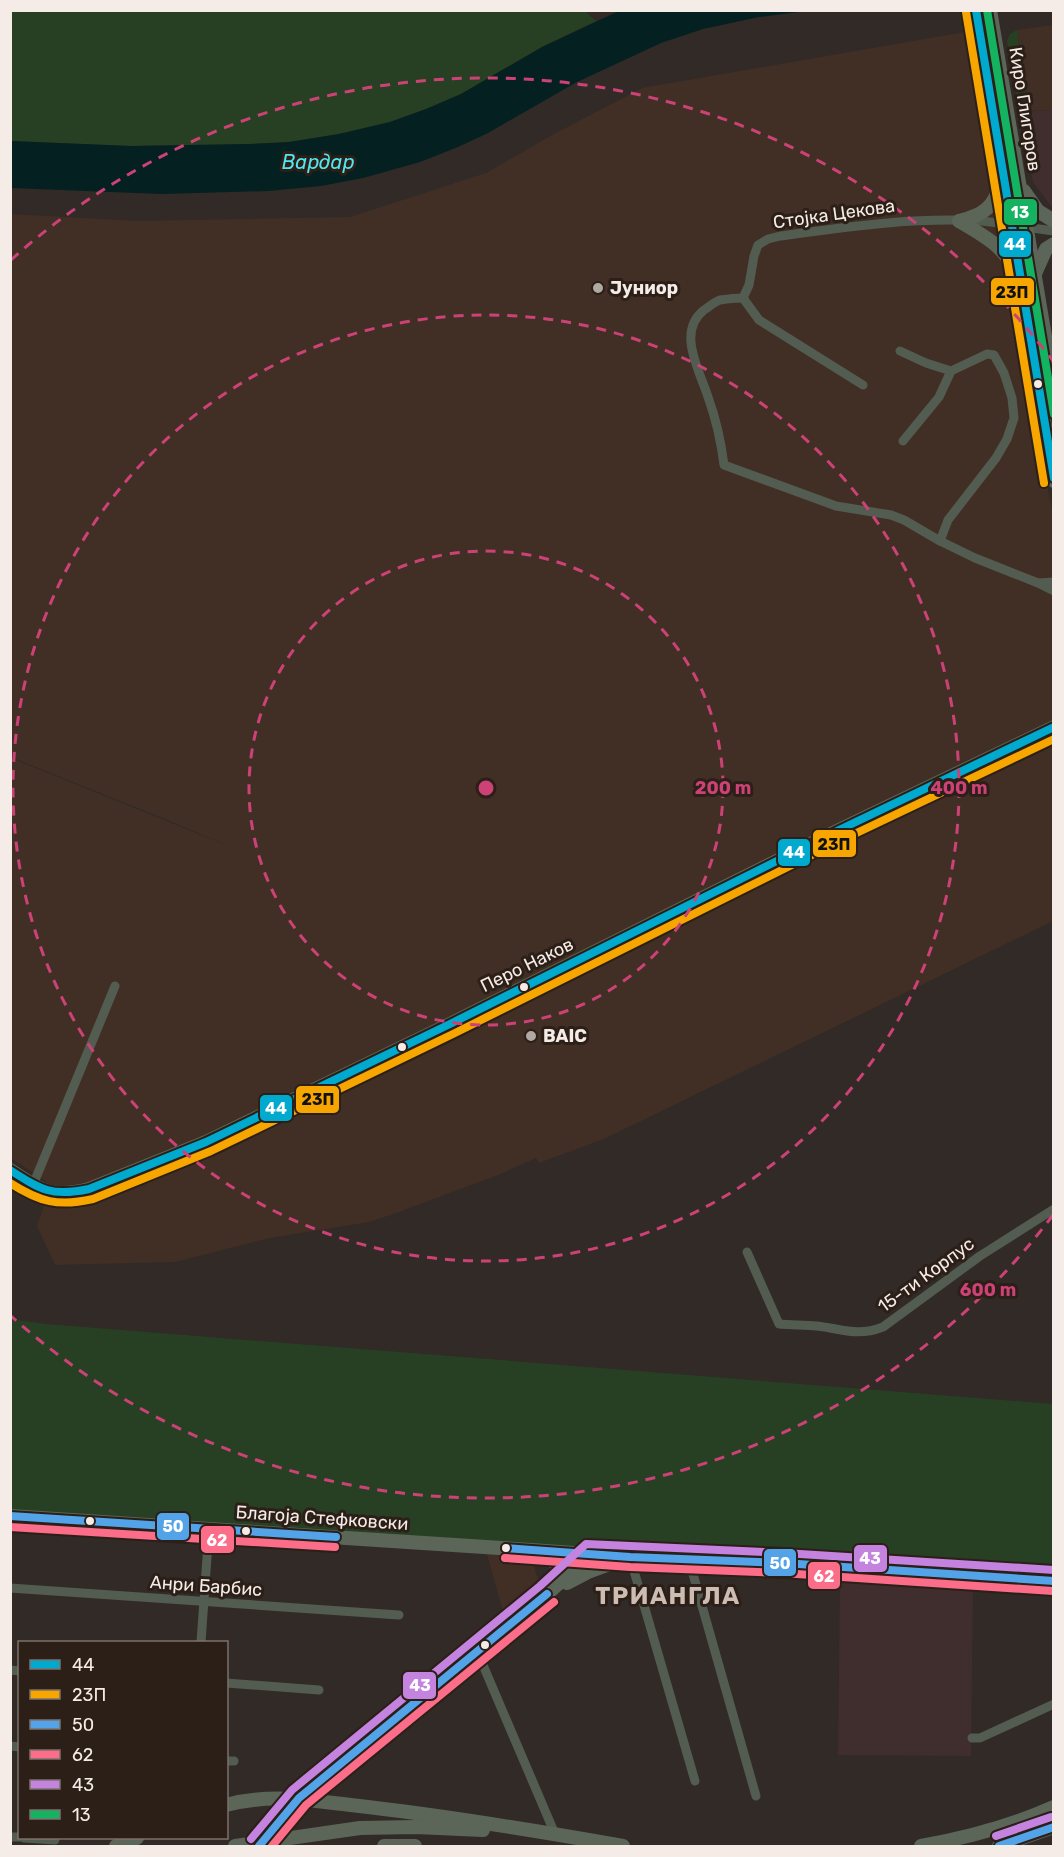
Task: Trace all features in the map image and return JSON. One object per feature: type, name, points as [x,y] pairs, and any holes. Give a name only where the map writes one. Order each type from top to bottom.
[{"type":"street","name":"Киро Глигоров","points":[[976,10],[987,32],[1018,177],[1053,390]]},
{"type":"street","name":"Киро Глигоров","points":[[990,10],[987,32],[1003,178],[1053,481]]},
{"type":"street","points":[[1018,177],[1034,207],[1053,221]]},
{"type":"street","points":[[959,221],[983,212],[994,203],[1003,178]]},
{"type":"street","name":"Стојка Цекова","points":[[743,298],[749,285],[754,256],[759,245],[780,236],[863,225],[929,220],[980,221],[1053,231]]},
{"type":"street","points":[[959,221],[989,239],[1008,256],[1022,287]]},
{"type":"street","points":[[1034,276],[1046,249],[1053,244]]},
{"type":"street","points":[[863,385],[759,320],[743,298],[717,301],[698,315],[692,327],[691,344],[695,365],[719,431],[724,465],[836,506],[891,515],[975,558],[1053,591]]},
{"type":"street","points":[[900,351],[951,371]]},
{"type":"street","points":[[903,441],[939,397],[951,371],[987,354],[998,358],[1012,398],[1014,418],[996,459],[948,520],[940,541]]},
{"type":"street","points":[[1038,583],[1053,582]]},
{"type":"street","name":"Перо Наков","points":[[10,1170],[48,1192],[74,1193],[89,1190],[182,1153],[450,1024],[839,830],[1053,727]]},
{"type":"street","points":[[33,1185],[115,986]]},
{"type":"street","name":"15-ти Корпус","points":[[747,1252],[779,1324],[870,1332],[883,1327],[980,1256],[1053,1209]]},
{"type":"street","name":"Благоја Стефковски","points":[[10,1516],[630,1557],[783,1563],[1053,1581]]},
{"type":"street","points":[[201,1641],[209,1529]]},
{"type":"street","points":[[537,1550],[556,1562],[559,1570],[558,1584]]},
{"type":"street","points":[[588,1572],[592,1566],[590,1554]]},
{"type":"street","points":[[259,1846],[299,1798],[547,1594],[590,1554]]},
{"type":"street","points":[[547,1594],[588,1572],[630,1557],[695,1781]]},
{"type":"street","points":[[689,1560],[756,1796]]},
{"type":"street","name":"Анри Барбис","points":[[10,1588],[399,1615]]},
{"type":"street","points":[[477,1651],[555,1834]]},
{"type":"street","points":[[228,1683],[320,1690]]},
{"type":"street","points":[[972,1738],[980,1738],[1053,1704]]},
{"type":"street","points":[[228,1804],[258,1798],[299,1798],[448,1817],[624,1846]]},
{"type":"street","points":[[921,1846],[961,1839],[1032,1817],[1053,1808]]},
{"type":"street","points":[[235,1846],[360,1828],[416,1827],[502,1831],[624,1846]]},
{"type":"street","points":[[1004,1846],[1053,1827]]},
{"type":"street","points":[[116,1846],[134,1839]]},
{"type":"street","points":[[384,1846],[415,1846]]},
{"type":"shaded area","points":[[1053,25],[1053,110],[1028,111],[1017,30]]},
{"type":"shaded area","points":[[965,32],[975,81],[1006,292],[1053,516],[1053,921],[606,1138],[539,1163],[536,1158],[498,1175],[396,1213],[369,1222],[270,1238],[175,1262],[55,1265],[37,1226],[51,1185],[11,1158],[11,758],[238,850],[11,757],[10,214],[139,221],[350,217],[486,173],[642,88]]},
{"type":"shaded area","points":[[1053,110],[1053,209],[1033,182],[1026,155],[1030,147],[1029,141],[1023,137],[1019,112]]},
{"type":"shaded area","points":[[487,1554],[530,1556],[542,1590],[504,1615]]},
{"type":"shaded area","points":[[840,1581],[973,1582],[971,1756],[838,1755]]},
{"type":"green space","points":[[584,10],[596,21],[542,47],[461,94],[390,122],[339,134],[289,142],[250,144],[131,146],[11,141],[10,11]]},
{"type":"green space","points":[[1017,30],[1028,111],[1019,112],[1007,41],[1010,34]]},
{"type":"green space","points":[[10,1319],[46,1324],[1053,1404],[1053,1577],[11,1516]]},
{"type":"water","name":"Вардар","points":[[621,10],[807,11],[759,17],[703,29],[661,43],[575,83],[488,133],[458,147],[420,162],[363,178],[321,186],[268,191],[162,194],[11,188],[11,141],[131,146],[250,144],[289,142],[339,134],[390,122],[461,94],[542,47]]},
{"type":"transit line","name":"44","points":[[976,10],[1054,478]]},
{"type":"transit line","name":"13","points":[[987,10],[1054,414]]},
{"type":"transit line","name":"23П","points":[[966,12],[1044,483]]},
{"type":"transit line","name":"44","points":[[10,1170],[30,1183],[47,1190],[76,1191],[89,1189],[206,1142],[450,1024],[839,830],[1054,727]]},
{"type":"transit line","name":"23П","points":[[10,1183],[40,1199],[69,1203],[93,1199],[211,1151],[455,1033],[844,839],[1054,739]]},
{"type":"transit line","name":"50","points":[[10,1516],[336,1537]]},
{"type":"transit line","name":"62","points":[[10,1527],[335,1547]]},
{"type":"transit line","name":"43","points":[[251,1839],[292,1790],[540,1586],[586,1544],[784,1553],[1054,1570]]},
{"type":"transit line","name":"50","points":[[506,1548],[1054,1581]]},
{"type":"transit line","name":"62","points":[[505,1558],[1053,1591]]},
{"type":"transit line","name":"50","points":[[259,1846],[299,1798],[547,1594]]},
{"type":"transit line","name":"62","points":[[272,1846],[306,1805],[554,1602]]},
{"type":"transit line","name":"43","points":[[996,1836],[1051,1817]]},
{"type":"transit line","name":"50","points":[[999,1846],[1054,1827]]},
{"type":"place","name":"Јуниор","points":[[598,288]]},
{"type":"place","name":"BAIC","points":[[531,1036]]},
{"type":"district","name":"ТРИАНГЛА","points":[[668,1596]]}]
